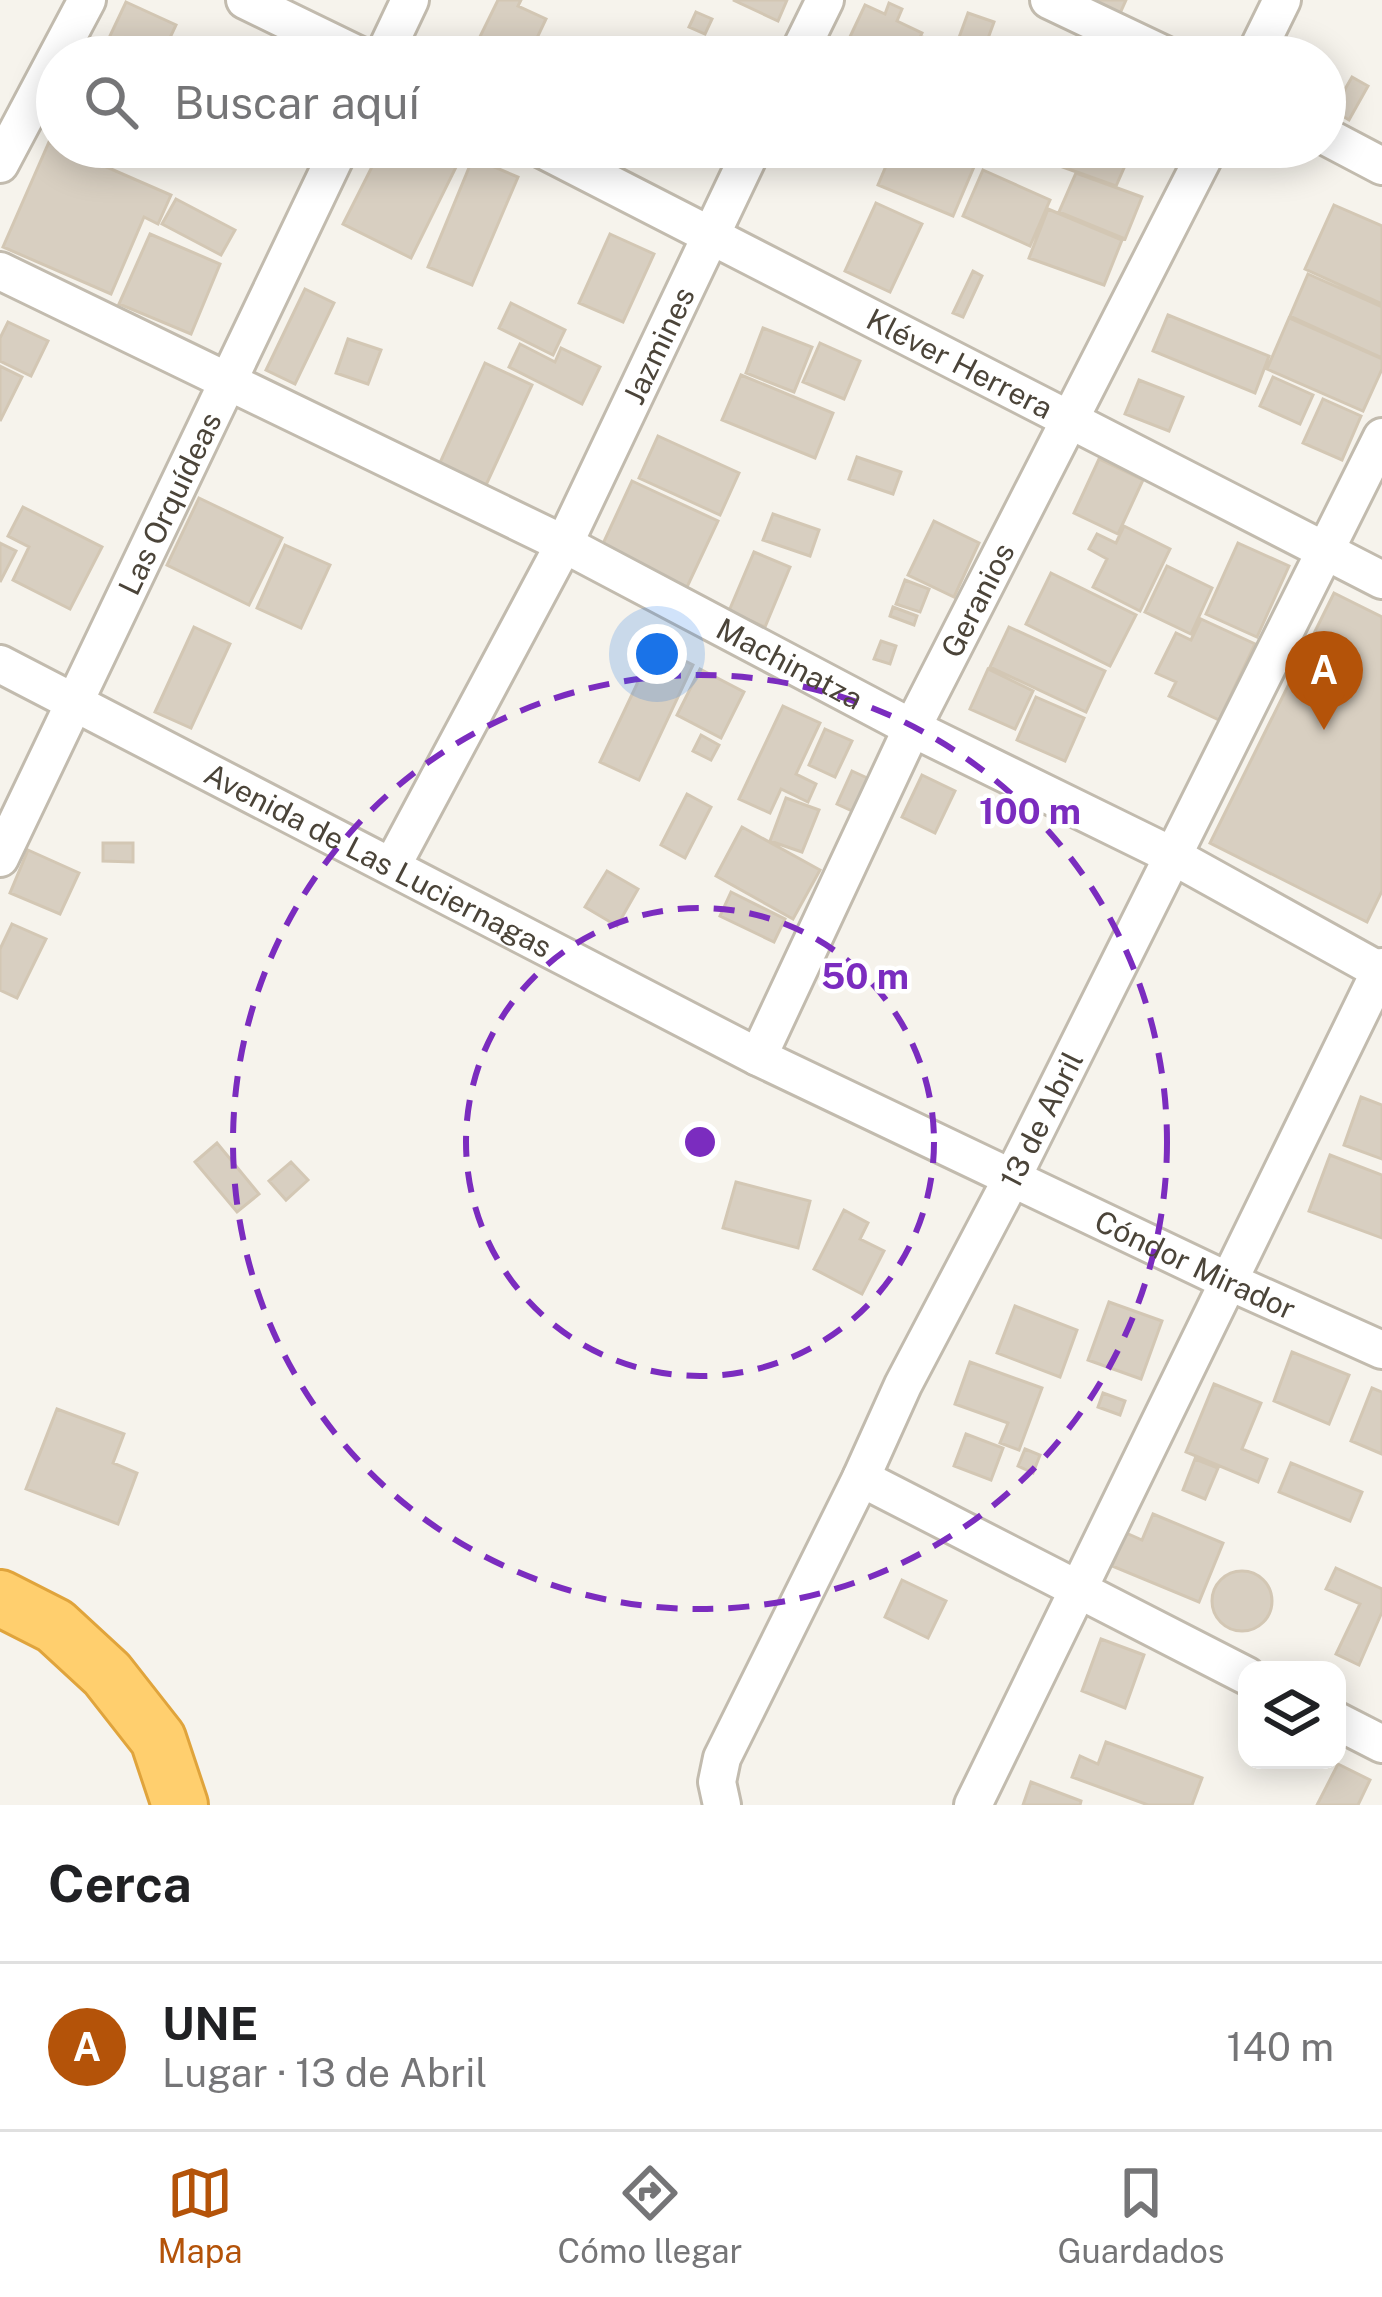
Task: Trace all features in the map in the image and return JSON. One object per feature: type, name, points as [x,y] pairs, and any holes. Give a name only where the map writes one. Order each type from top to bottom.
[{"type":"highway","points":[[0,1598],[55,1626],[107,1674],[158,1738],[180,1805]]},
{"type":"street","points":[[68,36],[87,0]]},
{"type":"street","points":[[245,0],[319,36]]},
{"type":"street","points":[[393,36],[410,0]]},
{"type":"street","points":[[807,36],[825,0]]},
{"type":"street","points":[[1049,0],[1125,36]]},
{"type":"street","points":[[1264,36],[1282,0]]},
{"type":"street","points":[[0,164],[36,96]]},
{"type":"street","points":[[1346,147],[1382,166]]},
{"type":"street","name":"Las Orquídeas","points":[[0,858],[330,168]]},
{"type":"street","name":"Kléver Herrera","points":[[579,168],[1382,580]]},
{"type":"street","name":"Jazmines","points":[[392,866],[564,544],[743,168]]},
{"type":"street","name":"Geranios","points":[[758,1057],[912,728],[1198,168]]},
{"type":"street","name":"Machinatza","points":[[0,271],[564,544],[912,728],[1173,856],[1381,970]]},
{"type":"street","name":"13 de Abril","points":[[722,1804],[717,1782],[722,1758],[903,1385],[1013,1176],[1382,436]]},
{"type":"street","name":"Avenida de Las Luciernagas","points":[[0,664],[758,1057],[1013,1176]]},
{"type":"street","points":[[973,1805],[1381,970]]},
{"type":"street","name":"Cóndor Mirador","points":[[1013,1176],[1382,1350]]},
{"type":"street","points":[[861,1478],[1238,1671]]},
{"type":"street","points":[[1346,1726],[1382,1744]]},
{"type":"building","points":[[498,0],[521,0],[518,6],[546,19],[538,36],[480,36]]},
{"type":"building","points":[[733,0],[787,0],[778,21]]},
{"type":"building","points":[[1074,0],[1126,0],[1117,20]]},
{"type":"building","points":[[126,2],[176,25],[171,36],[110,36]]},
{"type":"building","points":[[889,3],[902,9],[897,21],[921,36],[850,36],[865,5],[885,14]]},
{"type":"building","points":[[696,12],[712,19],[705,34],[689,27]]},
{"type":"building","points":[[968,13],[994,22],[989,36],[960,36]]},
{"type":"building","points":[[1352,77],[1368,86],[1349,120],[1346,118],[1346,87]]},
{"type":"building","points":[[38,168],[109,168],[171,195],[158,224],[144,217],[111,294],[3,247]]},
{"type":"building","points":[[371,168],[456,168],[411,258],[343,224]]},
{"type":"building","points":[[469,168],[497,168],[518,177],[472,285],[428,267]]},
{"type":"building","points":[[885,168],[973,168],[953,216],[878,185]]},
{"type":"building","points":[[1066,168],[1124,168],[1116,186]]},
{"type":"building","points":[[983,170],[1050,200],[1030,246],[963,216]]},
{"type":"building","points":[[1076,173],[1142,197],[1125,239],[1059,212]]},
{"type":"building","points":[[176,199],[235,230],[221,255],[162,224]]},
{"type":"building","points":[[876,203],[922,224],[890,292],[845,271]]},
{"type":"building","points":[[1334,205],[1382,226],[1382,304],[1305,269]]},
{"type":"building","points":[[1048,209],[1122,240],[1104,285],[1029,258]]},
{"type":"building","points":[[150,234],[220,264],[191,334],[119,304]]},
{"type":"building","points":[[610,234],[654,254],[623,322],[579,303]]},
{"type":"building","points":[[973,271],[982,276],[963,317],[953,313]]},
{"type":"building","points":[[1308,274],[1382,307],[1382,358],[1290,316]]},
{"type":"building","points":[[305,289],[334,303],[295,384],[266,370]]},
{"type":"building","points":[[511,303],[565,330],[553,355],[499,328]]},
{"type":"building","points":[[1168,315],[1269,356],[1255,393],[1153,351]]},
{"type":"building","points":[[1289,318],[1382,359],[1363,411],[1267,369]]},
{"type":"building","points":[[8,322],[48,341],[31,376],[0,361],[0,338]]},
{"type":"building","points":[[763,328],[812,347],[794,392],[746,373]]},
{"type":"building","points":[[348,339],[381,350],[368,384],[336,373]]},
{"type":"building","points":[[820,343],[860,361],[844,399],[803,382]]},
{"type":"building","points":[[520,344],[555,362],[561,348],[600,367],[582,404],[509,367]]},
{"type":"building","points":[[485,363],[532,385],[486,485],[439,465]]},
{"type":"building","points":[[0,366],[22,377],[0,421]]},
{"type":"building","points":[[741,375],[833,413],[815,458],[722,420]]},
{"type":"building","points":[[1273,377],[1313,395],[1300,424],[1260,406]]},
{"type":"building","points":[[1139,380],[1183,397],[1169,431],[1125,414]]},
{"type":"building","points":[[1323,399],[1361,416],[1342,460],[1303,443]]},
{"type":"building","points":[[658,436],[739,473],[720,515],[639,478]]},
{"type":"building","points":[[857,457],[901,472],[893,494],[849,479]]},
{"type":"building","points":[[1099,459],[1143,480],[1118,534],[1074,513]]},
{"type":"building","points":[[632,481],[718,521],[687,587],[601,548]]},
{"type":"building","points":[[199,498],[282,538],[249,605],[167,565]]},
{"type":"building","points":[[23,507],[102,547],[70,609],[13,580],[29,547],[8,536]]},
{"type":"building","points":[[773,514],[819,530],[810,556],[763,540]]},
{"type":"building","points":[[934,521],[979,543],[954,597],[908,575]]},
{"type":"building","points":[[1124,526],[1170,549],[1140,611],[1093,587],[1107,559],[1089,549],[1097,534],[1116,543]]},
{"type":"building","points":[[0,543],[16,551],[0,582]]},
{"type":"building","points":[[1238,543],[1289,566],[1257,637],[1206,614]]},
{"type":"building","points":[[285,545],[330,565],[301,628],[257,608]]},
{"type":"building","points":[[754,552],[790,567],[765,627],[729,611]]},
{"type":"building","points":[[1167,566],[1212,588],[1191,634],[1145,612]]},
{"type":"building","points":[[1051,573],[1136,615],[1110,666],[1026,624]]},
{"type":"building","points":[[905,580],[929,589],[920,612],[896,604]]},
{"type":"building","points":[[1334,593],[1382,617],[1382,891],[1367,922],[1210,843]]},
{"type":"building","points":[[893,607],[917,616],[914,625],[890,616]]},
{"type":"building","points":[[1201,619],[1255,644],[1219,720],[1169,696],[1176,682],[1156,673],[1176,633],[1191,640]]},
{"type":"building","points":[[194,627],[230,644],[191,728],[155,712]]},
{"type":"building","points":[[1009,627],[1105,671],[1086,712],[990,667]]},
{"type":"building","points":[[881,641],[896,646],[890,664],[874,659]]},
{"type":"building","points":[[655,646],[693,665],[639,780],[600,762]]},
{"type":"building","points":[[700,669],[744,692],[721,738],[677,715]]},
{"type":"building","points":[[988,669],[1033,691],[1015,729],[970,709]]},
{"type":"building","points":[[1036,697],[1084,718],[1065,761],[1017,740]]},
{"type":"building","points":[[783,706],[820,723],[796,774],[816,784],[808,802],[781,789],[770,813],[739,799]]},
{"type":"building","points":[[825,729],[852,741],[835,777],[809,765]]},
{"type":"building","points":[[701,735],[719,745],[711,760],[693,751]]},
{"type":"building","points":[[852,771],[876,782],[861,815],[837,804]]},
{"type":"building","points":[[922,775],[955,791],[935,833],[902,817]]},
{"type":"building","points":[[687,794],[711,807],[685,858],[661,845]]},
{"type":"building","points":[[786,798],[819,810],[802,852],[770,841]]},
{"type":"building","points":[[742,827],[820,870],[793,919],[716,876]]},
{"type":"building","points":[[103,843],[133,843],[133,862],[103,861]]},
{"type":"building","points":[[28,850],[79,873],[60,914],[10,893]]},
{"type":"building","points":[[607,871],[638,889],[617,926],[585,907]]},
{"type":"building","points":[[731,892],[785,919],[774,942],[720,916]]},
{"type":"building","points":[[12,924],[46,939],[17,998],[0,990],[0,949]]},
{"type":"building","points":[[1361,1097],[1382,1105],[1382,1159],[1344,1145]]},
{"type":"building","points":[[217,1143],[259,1194],[237,1212],[195,1162]]},
{"type":"building","points":[[1330,1155],[1382,1175],[1382,1238],[1309,1211]]},
{"type":"building","points":[[291,1162],[308,1180],[286,1200],[269,1181]]},
{"type":"building","points":[[736,1182],[810,1201],[798,1248],[723,1228]]},
{"type":"building","points":[[844,1210],[868,1223],[860,1239],[884,1251],[862,1294],[814,1269]]},
{"type":"building","points":[[1109,1302],[1162,1321],[1141,1379],[1088,1360]]},
{"type":"building","points":[[1015,1306],[1077,1330],[1060,1377],[997,1353]]},
{"type":"building","points":[[1292,1352],[1349,1375],[1329,1424],[1274,1401]]},
{"type":"building","points":[[970,1362],[1042,1388],[1019,1450],[1000,1443],[1008,1423],[955,1404]]},
{"type":"building","points":[[1214,1384],[1261,1403],[1242,1449],[1267,1459],[1258,1482],[1186,1452]]},
{"type":"building","points":[[1372,1388],[1382,1392],[1382,1454],[1351,1441]]},
{"type":"building","points":[[1103,1393],[1125,1401],[1120,1415],[1098,1407]]},
{"type":"building","points":[[57,1409],[124,1434],[113,1463],[137,1473],[118,1524],[26,1489]]},
{"type":"building","points":[[966,1434],[1003,1448],[991,1480],[954,1466]]},
{"type":"building","points":[[1025,1449],[1040,1455],[1033,1473],[1018,1466]]},
{"type":"building","points":[[1195,1459],[1218,1468],[1205,1499],[1183,1490]]},
{"type":"building","points":[[1291,1463],[1362,1492],[1350,1521],[1279,1492]]},
{"type":"building","points":[[1153,1514],[1223,1543],[1199,1602],[1112,1566],[1126,1533],[1142,1540]]},
{"type":"building","points":[[1336,1568],[1382,1589],[1382,1612],[1359,1665],[1336,1654],[1360,1604],[1326,1589]]},
{"type":"building","points":[[1242,1571],[1263,1580],[1272,1601],[1263,1622],[1242,1631],[1221,1622],[1212,1601],[1221,1580]]},
{"type":"building","points":[[902,1580],[946,1601],[928,1638],[885,1617]]},
{"type":"building","points":[[1101,1639],[1144,1655],[1125,1708],[1082,1691]]},
{"type":"building","points":[[1106,1742],[1202,1778],[1192,1805],[1148,1805],[1072,1777],[1080,1756],[1098,1764]]},
{"type":"building","points":[[1346,1768],[1370,1780],[1358,1805],[1317,1805],[1335,1769]]},
{"type":"building","points":[[1031,1782],[1081,1801],[1080,1805],[1023,1805]]},
{"type":"place","name":"UNE","points":[[1324,730]]}]
